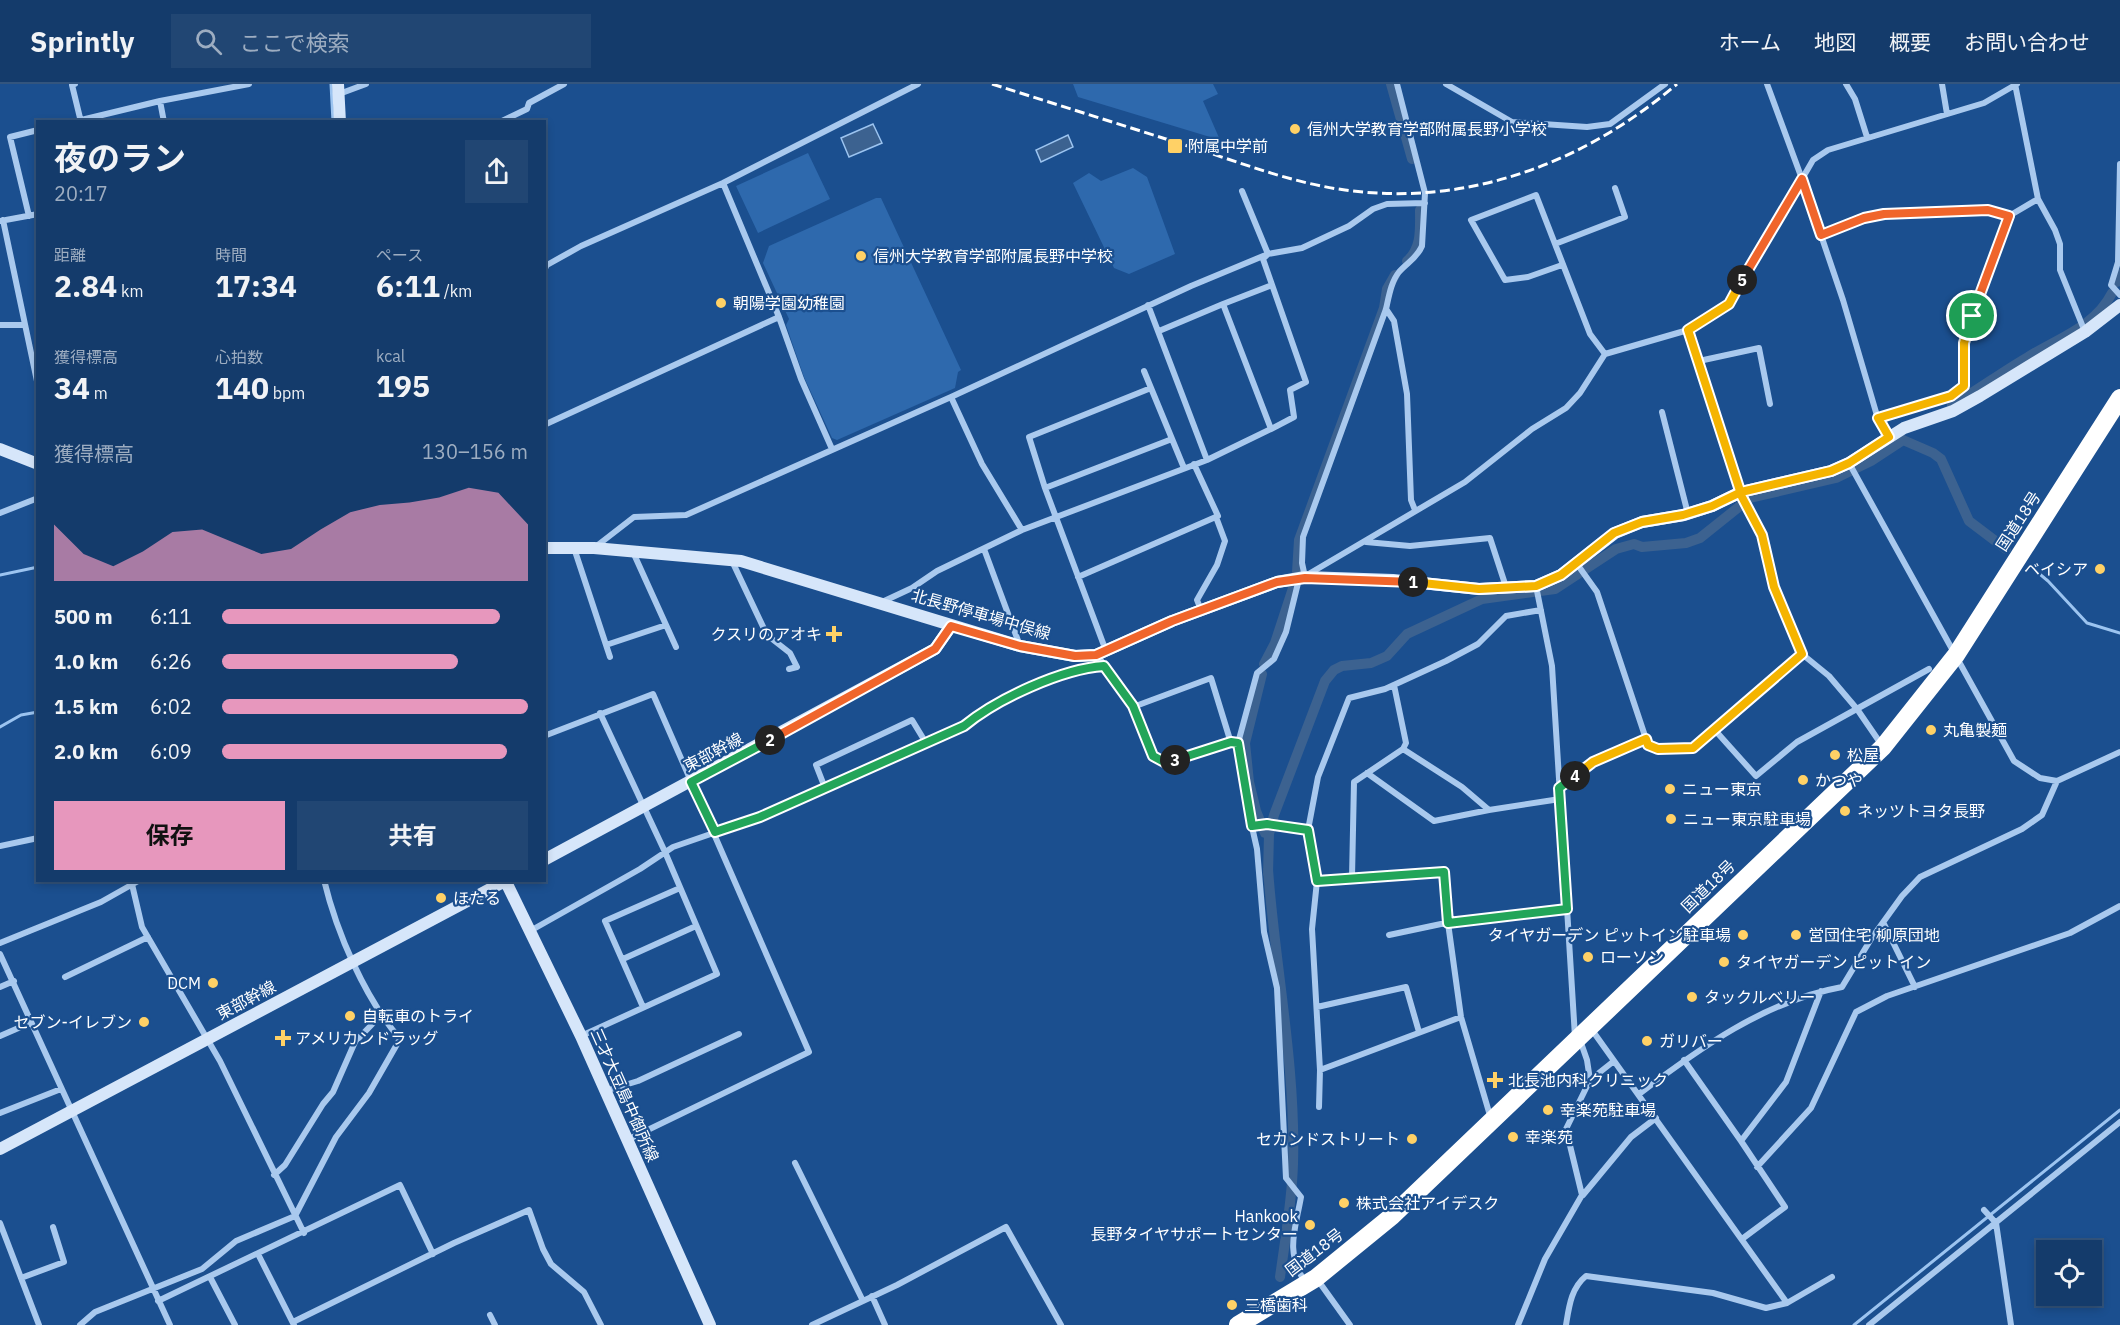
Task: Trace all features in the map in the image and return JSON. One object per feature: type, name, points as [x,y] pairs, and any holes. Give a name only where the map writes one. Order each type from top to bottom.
[{"type":"highway","name":"国道18号","points":[[1238,1325],[1311,1281],[1392,1216],[1883,747],[1956,656],[2120,398]]},
{"type":"main road","points":[[338,89],[340,120]]},
{"type":"main road","name":"北長野停車場中俣線","points":[[546,548],[594,548],[732,560],[882,602],[951,626],[1020,646],[1075,656],[1101,653],[1201,610],[1277,582],[1302,578],[1393,580],[1479,589],[1506,588],[1537,591],[1578,566],[1614,533],[1642,522],[1688,514],[1741,495],[1851,465],[1904,428],[1953,411],[2120,305]]},
{"type":"main road","points":[[0,449],[36,463]]},
{"type":"main road","name":"東部幹線","points":[[546,859],[935,649],[951,626]]},
{"type":"main road","name":"東部幹線","points":[[0,1149],[504,882]]},
{"type":"main road","name":"三才大豆島中御所線","points":[[506,882],[581,1036],[710,1325]]},
{"type":"street","points":[[75,84],[72,85],[81,120]]},
{"type":"street","points":[[85,120],[212,87],[249,84]]},
{"type":"street","points":[[338,89],[366,84]]},
{"type":"street","points":[[504,120],[527,109],[529,103],[564,84]]},
{"type":"street","points":[[546,267],[581,246],[723,183],[918,84]]},
{"type":"street","points":[[1234,743],[1257,674],[1274,659],[1282,641],[1302,578],[1302,537],[1386,309],[1392,285],[1398,272],[1419,254],[1422,246],[1425,193],[1397,84]]},
{"type":"street","points":[[1446,84],[1512,122],[1587,127],[1610,124],[1665,84]]},
{"type":"street","points":[[1767,84],[1821,235],[1878,418],[1889,437]]},
{"type":"street","points":[[1846,84],[1856,99],[1868,137]]},
{"type":"street","points":[[1942,84],[1947,114]]},
{"type":"street","points":[[1302,578],[1465,482],[1532,429],[1566,408],[1580,393],[1605,354],[1688,330],[1729,304],[1813,160],[1828,150],[1984,103],[2016,84],[2038,198],[2060,244],[2060,270],[2083,328]]},
{"type":"street","points":[[160,100],[164,120]]},
{"type":"street","points":[[29,216],[10,137],[36,130]]},
{"type":"street","points":[[2118,294],[2111,285],[2118,262],[2120,164]]},
{"type":"street","points":[[723,183],[779,317],[801,379],[832,449]]},
{"type":"street","points":[[1555,244],[1625,218],[1615,188]]},
{"type":"street","points":[[1242,191],[1268,254]]},
{"type":"street","points":[[1563,265],[1528,278],[1505,280],[1471,220],[1536,195],[1590,334],[1605,354]]},
{"type":"street","points":[[1878,418],[1951,396],[1964,386],[1964,343],[2009,216],[2038,198]]},
{"type":"street","points":[[594,548],[634,517],[686,516],[951,397],[1148,305],[1268,254],[1302,248],[1349,226],[1373,208],[1387,204],[1425,203]]},
{"type":"street","points":[[1821,235],[1864,218],[1884,214],[1988,210],[2009,216]]},
{"type":"street","points":[[36,214],[1,221],[36,377]]},
{"type":"street","points":[[882,602],[1022,530],[1207,460],[1294,417],[1290,390],[1306,382],[1263,259],[1268,254]]},
{"type":"street","points":[[1159,331],[1272,285]]},
{"type":"street","points":[[1223,304],[1271,429]]},
{"type":"street","points":[[1148,305],[1207,460]]},
{"type":"street","points":[[1386,309],[1394,321],[1407,394],[1411,500],[1415,510]]},
{"type":"street","points":[[546,424],[779,317]]},
{"type":"street","points":[[0,325],[24,325]]},
{"type":"street","points":[[1688,330],[1741,495],[1762,535],[1774,587],[1802,654],[1829,676],[1857,709],[1883,747]]},
{"type":"street","points":[[1699,361],[1759,348],[1770,404]]},
{"type":"street","points":[[1144,371],[1184,468]]},
{"type":"street","points":[[1151,388],[1029,437],[1078,577],[1104,666],[1133,707],[1153,756],[1166,763],[1234,743]]},
{"type":"street","points":[[951,397],[982,464],[1022,530]]},
{"type":"street","points":[[1662,412],[1688,514]]},
{"type":"street","points":[[1045,488],[1172,439]]},
{"type":"street","points":[[1194,464],[1218,516],[1216,517],[1225,541],[1217,565],[1197,600],[1201,610]]},
{"type":"street","points":[[1851,465],[2014,761],[2040,778],[2057,781],[2120,752]]},
{"type":"street","points":[[0,513],[36,499]]},
{"type":"street","points":[[1078,577],[1216,517]]},
{"type":"street","points":[[1366,542],[1410,546],[1490,538],[1506,588]]},
{"type":"street","points":[[573,548],[610,657]]},
{"type":"street","points":[[984,549],[1020,646]]},
{"type":"street","points":[[633,551],[676,646]]},
{"type":"street","points":[[732,560],[767,635],[790,653],[797,666],[789,669]]},
{"type":"street","points":[[1578,566],[1597,592],[1648,745],[1658,749],[1693,748],[1713,728],[1802,654]]},
{"type":"street","points":[[1537,591],[1552,666],[1567,909],[1581,1035],[1590,1080]]},
{"type":"street","points":[[1319,1107],[1320,1070],[1312,929],[1317,881],[1308,830],[1318,777],[1345,702],[1349,698],[1394,685],[1478,644],[1506,616],[1541,610]]},
{"type":"street","points":[[606,645],[666,625]]},
{"type":"street","points":[[530,931],[640,869],[665,852],[760,817],[926,743],[964,726],[986,709],[1041,684],[1084,667],[1104,666]]},
{"type":"street","points":[[1713,728],[1756,776],[1797,742],[1929,669]]},
{"type":"street","points":[[1133,707],[1211,678],[1263,825],[1257,849],[1264,932],[1277,988],[1286,1178],[1301,1197],[1291,1249],[1295,1267],[1311,1281],[1347,1324]]},
{"type":"street","points":[[1352,877],[1354,782],[1403,749],[1407,743],[1394,685]]},
{"type":"street","points":[[546,735],[653,694],[809,1052],[627,1141]]},
{"type":"street","points":[[581,1036],[717,974],[665,852],[600,713]]},
{"type":"street","points":[[825,788],[816,765],[912,720],[926,743]]},
{"type":"street","points":[[1559,788],[1593,762],[1646,739]]},
{"type":"street","points":[[1403,749],[1462,787],[1488,810]]},
{"type":"street","points":[[1367,773],[1434,820],[1560,799]]},
{"type":"street","points":[[1639,1094],[1684,1060],[1750,1019],[1821,991],[1842,987],[1871,939],[1902,896],[1920,877],[2022,829],[2042,815],[2057,781]]},
{"type":"street","points":[[1263,825],[1308,830]]},
{"type":"street","points":[[0,846],[36,838]]},
{"type":"street","points":[[1317,881],[1444,872],[1448,923],[1461,1017],[1492,1120]]},
{"type":"street","points":[[80,1325],[95,1312],[201,1269],[236,1240],[295,1216],[336,1137],[369,1093],[400,1039],[380,1016],[332,911],[325,882]]},
{"type":"street","points":[[0,943],[101,902],[132,883],[142,927],[231,1082],[304,1233]]},
{"type":"street","points":[[643,1007],[605,921],[680,888]]},
{"type":"street","points":[[1757,1167],[1811,1108],[1856,1012],[1887,996],[2070,933],[2120,906]]},
{"type":"street","points":[[1389,935],[1448,923],[1567,909]]},
{"type":"street","points":[[1884,924],[1915,987]]},
{"type":"street","points":[[623,959],[696,926]]},
{"type":"street","points":[[65,977],[148,937]]},
{"type":"street","points":[[0,954],[170,1325]]},
{"type":"street","points":[[0,987],[14,981]]},
{"type":"street","points":[[1317,1007],[1406,987],[1419,1032]]},
{"type":"street","points":[[1742,1141],[1786,1082],[1821,991]]},
{"type":"street","points":[[274,1174],[285,1165],[333,1092],[355,1042],[380,1016]]},
{"type":"street","points":[[1320,1070],[1461,1017]]},
{"type":"street","points":[[0,1036],[30,1023]]},
{"type":"street","points":[[605,1091],[638,1082],[739,1034]]},
{"type":"street","points":[[1581,1035],[1614,1061],[1787,1303]]},
{"type":"street","points":[[1684,1060],[1742,1141],[1785,1207],[1742,1239]]},
{"type":"street","points":[[1582,1195],[1566,1129],[1590,1080],[1614,1061]]},
{"type":"street","points":[[0,1113],[61,1089]]},
{"type":"street","points":[[1518,1325],[1545,1259],[1582,1195],[1631,1137],[1656,1118]]},
{"type":"street","points":[[1869,1325],[1994,1221],[2120,1122]]},
{"type":"street","points":[[795,1163],[863,1301]]},
{"type":"street","points":[[158,1301],[400,1185],[433,1254]]},
{"type":"street","points":[[258,1254],[293,1324],[433,1254],[529,1210],[551,1264],[584,1292],[601,1325]]},
{"type":"street","points":[[1984,1210],[1994,1221],[2011,1325]]},
{"type":"street","points":[[0,1223],[39,1325]]},
{"type":"street","points":[[21,1278],[64,1262],[53,1227]]},
{"type":"street","points":[[812,1325],[1006,1227],[1061,1325]]},
{"type":"street","points":[[1566,1325],[1570,1300],[1579,1281],[1586,1276],[1713,1293],[1766,1308],[1787,1303],[1832,1277]]},
{"type":"street","points":[[210,1277],[235,1325]]},
{"type":"street","points":[[872,1296],[885,1325]]},
{"type":"street","points":[[490,1315],[495,1325]]},
{"type":"shaded area","points":[[1073,84],[1213,84],[1218,94],[1203,101],[1220,140],[1078,97]]},
{"type":"shaded area","points":[[873,124],[882,143],[849,157],[841,138]]},
{"type":"shaded area","points":[[1068,135],[1073,147],[1041,162],[1036,150]]},
{"type":"shaded area","points":[[808,153],[830,199],[758,233],[736,186]]},
{"type":"shaded area","points":[[1133,168],[1147,177],[1175,254],[1129,274],[1114,268],[1073,183],[1089,173],[1101,181]]},
{"type":"shaded area","points":[[876,198],[881,198],[961,370],[958,372],[955,388],[837,440],[832,438],[804,377],[786,325],[789,319],[763,263],[769,246]]},
{"type":"waterway","points":[[331,84],[333,120]]},
{"type":"waterway","points":[[1391,84],[1412,159]]},
{"type":"waterway","points":[[1407,261],[1418,244],[1420,210]]},
{"type":"waterway","points":[[2117,282],[2120,274]]},
{"type":"waterway","points":[[1297,572],[1299,540],[1384,308],[1387,289],[1395,275]]},
{"type":"waterway","points":[[1952,405],[2018,363],[2075,331],[2096,315],[2112,293]]},
{"type":"waterway","points":[[1903,440],[1941,459],[1969,521],[2006,549]]},
{"type":"waterway","points":[[1268,874],[1269,834],[1274,815],[1325,681],[1334,670],[1342,666],[1371,663],[1387,656],[1407,634],[1482,599],[1555,589],[1616,549],[1634,544],[1642,547],[1686,543],[1700,538],[1750,498],[1836,478],[1871,461],[1903,440]]},
{"type":"waterway","points":[[2030,566],[2048,581],[2087,623],[2120,633]]},
{"type":"waterway","points":[[0,575],[36,567]]},
{"type":"waterway","points":[[1264,664],[1275,643],[1293,588]]},
{"type":"waterway","points":[[1262,674],[1245,743],[1249,782],[1256,811],[1265,833]]},
{"type":"waterway","points":[[0,727],[21,715],[36,712]]},
{"type":"waterway","points":[[1268,869],[1288,1053],[1293,1127],[1291,1192],[1280,1277]]},
{"type":"waterway","points":[[1854,1325],[2120,1110]]},
{"type":"railway","points":[[992,84],[1286,178],[1325,187],[1391,194],[1436,192],[1480,185],[1522,173],[1564,157],[1641,112],[1677,84]]},
{"type":"place","name":"信州大学教育学部附属長野小学校","points":[[1295,129]]},
{"type":"place","name":"附属中学前","points":[[1175,146]]},
{"type":"place","name":"信州大学教育学部附属長野中学校","points":[[861,256]]},
{"type":"place","name":"朝陽学園幼稚園","points":[[721,303]]},
{"type":"place","name":"ベイシア","points":[[2100,569]]},
{"type":"place","name":"クスリのアオキ","points":[[834,634]]},
{"type":"place","name":"丸亀製麺","points":[[1931,730]]},
{"type":"place","name":"松屋","points":[[1835,755]]},
{"type":"place","name":"かつや","points":[[1803,780]]},
{"type":"place","name":"ニュー東京","points":[[1670,789]]},
{"type":"place","name":"ネッツトヨタ長野","points":[[1845,811]]},
{"type":"place","name":"ニュー東京駐車場","points":[[1671,819]]},
{"type":"place","name":"ほたる","points":[[441,898]]},
{"type":"place","name":"タイヤガーデン ピットイン駐車場","points":[[1743,935]]},
{"type":"place","name":"営団住宅 柳原団地","points":[[1796,935]]},
{"type":"place","name":"ローソン","points":[[1588,957]]},
{"type":"place","name":"タイヤガーデン ピットイン","points":[[1724,962]]},
{"type":"place","name":"DCM","points":[[213,983]]},
{"type":"place","name":"タックルベリー","points":[[1692,997]]},
{"type":"place","name":"自転車のトライ","points":[[350,1016]]},
{"type":"place","name":"セブン-イレブン","points":[[144,1022]]},
{"type":"place","name":"アメリカンドラッグ","points":[[283,1038]]},
{"type":"place","name":"ガリバー","points":[[1647,1041]]},
{"type":"place","name":"北長池内科クリニック","points":[[1495,1080]]},
{"type":"place","name":"幸楽苑駐車場","points":[[1548,1110]]},
{"type":"place","name":"幸楽苑","points":[[1513,1137]]},
{"type":"place","name":"セカンドストリート","points":[[1412,1139]]},
{"type":"place","name":"株式会社アイデスク","points":[[1344,1203]]},
{"type":"place","name":"Hankook 長野タイヤサポートセンター","points":[[1310,1225]]},
{"type":"place","name":"三橋歯科","points":[[1232,1305]]},
{"type":"route","points":[[1972,316],[1964,343],[1964,386],[1951,396],[1878,418],[1889,437],[1849,463],[1831,471],[1741,492],[1712,506],[1683,515],[1642,522],[1614,533],[1586,558],[1561,575],[1536,586],[1479,589],[1393,580],[1305,578],[1277,582],[1172,621],[1096,655],[1075,656],[1020,646],[951,626],[935,649],[691,782],[715,832],[760,817],[964,726],[986,709],[1041,684],[1084,667],[1104,666],[1133,706],[1153,756],[1166,763],[1231,742],[1238,743],[1245,796],[1252,826],[1267,824],[1274,827],[1308,830],[1317,881],[1444,872],[1448,923],[1567,909],[1559,788],[1593,762],[1646,739],[1648,745],[1658,749],[1693,748],[1713,728],[1802,654],[1774,587],[1762,535],[1755,519],[1745,506],[1741,492],[1731,462],[1711,394],[1688,330],[1702,324],[1729,304],[1752,261],[1802,179],[1821,235],[1864,218],[1884,214],[1988,210],[2009,216],[1972,316]]}]
